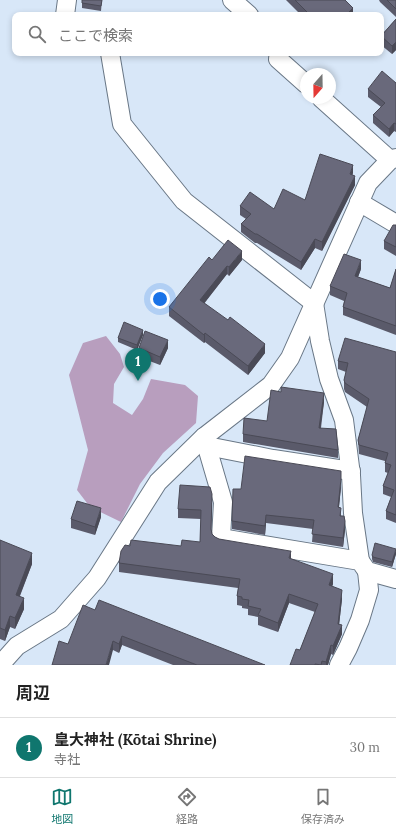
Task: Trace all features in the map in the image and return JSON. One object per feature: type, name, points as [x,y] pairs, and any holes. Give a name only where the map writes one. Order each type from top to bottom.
[{"type":"street","points":[[66,12],[68,0]]},
{"type":"street","points":[[232,0],[246,12]]},
{"type":"street","points":[[111,56],[122,124],[184,200],[314,302],[320,341],[329,379],[344,420],[351,471],[353,513],[369,590],[360,620],[339,665]]},
{"type":"street","points":[[278,56],[278,59],[300,79]]},
{"type":"street","points":[[0,665],[16,646],[61,619],[97,578],[158,482],[271,385],[290,358],[368,183],[393,159],[328,104]]},
{"type":"street","points":[[359,202],[396,224]]},
{"type":"street","points":[[205,441],[273,459],[351,471]]},
{"type":"street","points":[[205,441],[223,502],[220,538],[364,566],[396,579]]},
{"type":"shaded area","points":[[106,336],[120,354],[124,367],[114,384],[113,403],[132,415],[143,399],[151,379],[185,385],[198,396],[196,423],[163,453],[140,484],[121,522],[90,507],[77,490],[88,450],[69,375],[83,343]]},
{"type":"building","points":[[82,0],[102,0],[101,6],[82,3]]},
{"type":"building","points":[[295,0],[345,0],[353,8],[349,12],[307,12]]},
{"type":"building","points":[[387,0],[396,0],[396,9]]},
{"type":"building","points":[[396,19],[396,42],[392,46],[384,39],[384,33]]},
{"type":"building","points":[[382,71],[396,83],[396,124],[394,123],[389,129],[373,115],[385,103],[368,89]]},
{"type":"building","points":[[320,154],[353,165],[350,174],[355,176],[322,242],[315,239],[301,262],[241,224],[251,214],[240,206],[250,192],[274,209],[283,189],[305,200]]},
{"type":"building","points":[[393,225],[396,225],[396,247],[384,241]]},
{"type":"building","points":[[228,240],[242,251],[229,267],[227,266],[200,300],[228,320],[230,317],[265,344],[248,366],[205,333],[204,335],[169,307],[209,257],[212,260]]},
{"type":"building","points":[[344,254],[361,260],[355,276],[390,288],[396,269],[396,326],[343,307],[347,293],[330,286]]},
{"type":"building","points":[[124,322],[143,330],[137,345],[118,338]]},
{"type":"building","points":[[145,331],[168,340],[160,357],[139,348]]},
{"type":"building","points":[[345,338],[396,352],[396,515],[386,511],[394,490],[383,486],[391,465],[385,463],[388,453],[359,445],[358,440],[369,399],[345,383],[344,380],[348,363],[338,361]]},
{"type":"building","points":[[281,387],[324,393],[319,428],[336,429],[338,450],[243,434],[244,418],[267,421],[271,390],[281,392]]},
{"type":"building","points":[[245,456],[341,471],[338,507],[341,508],[340,516],[344,516],[345,521],[343,538],[312,534],[314,520],[266,515],[265,526],[232,521],[233,489],[241,489]]},
{"type":"building","points":[[180,485],[210,487],[212,494],[211,529],[212,534],[215,537],[219,539],[291,551],[289,558],[333,574],[329,585],[342,590],[338,624],[342,625],[333,646],[331,645],[326,662],[322,661],[321,665],[290,665],[296,649],[300,650],[318,604],[289,594],[278,623],[258,615],[261,609],[248,606],[249,600],[242,599],[242,597],[237,596],[240,579],[119,563],[121,551],[125,545],[130,546],[131,540],[181,546],[182,540],[200,542],[201,510],[178,509]]},
{"type":"building","points":[[77,501],[101,508],[95,527],[71,519]]},
{"type":"building","points":[[0,540],[32,553],[16,595],[24,598],[15,618],[10,616],[5,630],[0,628]]},
{"type":"building","points":[[375,543],[396,549],[392,562],[373,557],[372,555]]},
{"type":"building","points":[[99,600],[265,665],[197,665],[122,636],[119,644],[113,641],[106,665],[52,665],[59,641],[68,644],[83,605],[95,610]]},
{"type":"place","name":"皇大神社 (Kōtai Shrine)","points":[[138,381]]}]
